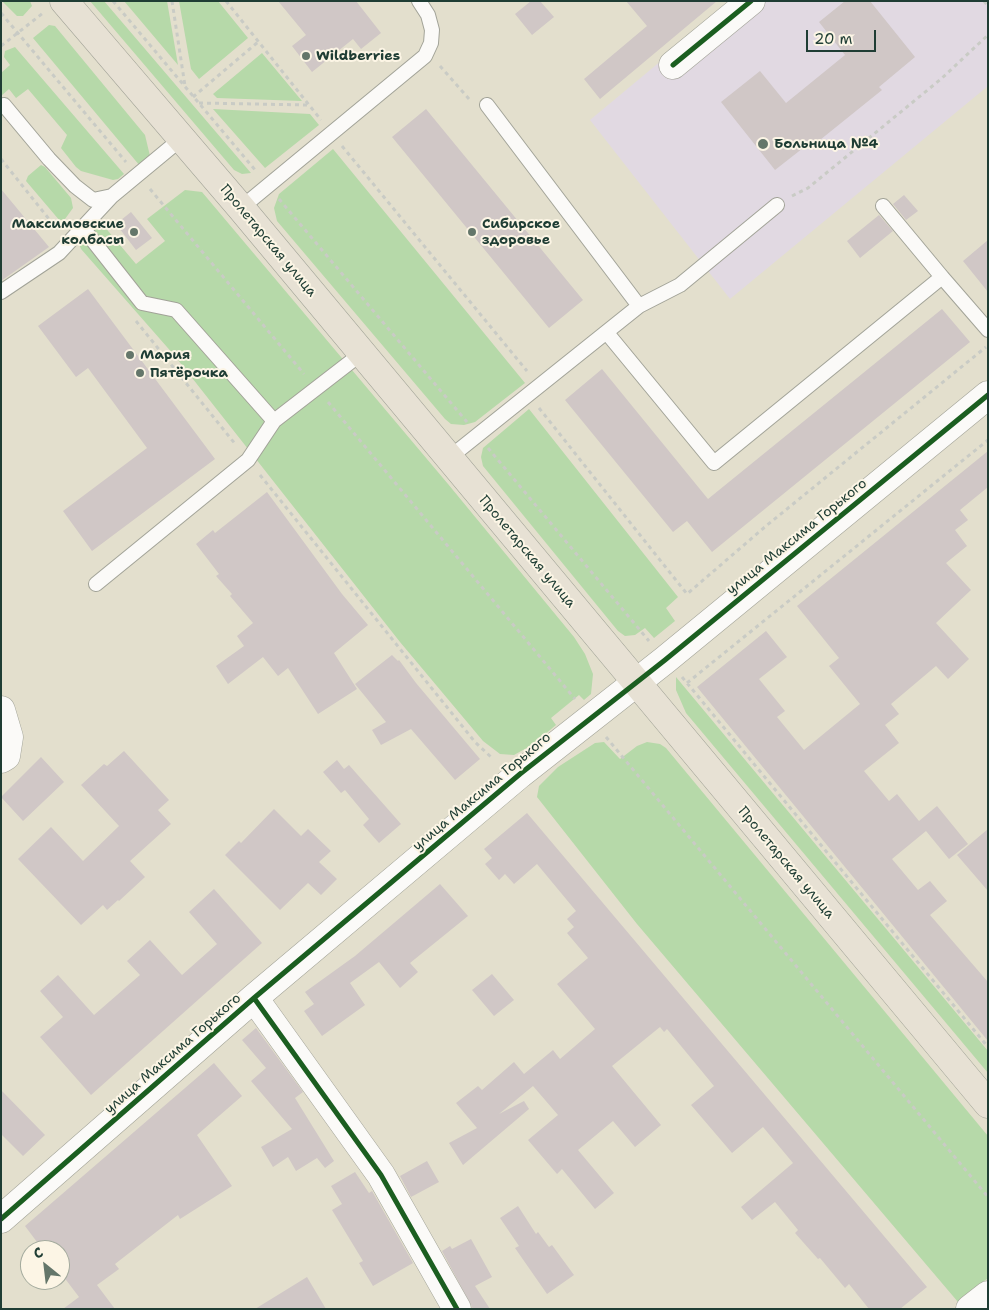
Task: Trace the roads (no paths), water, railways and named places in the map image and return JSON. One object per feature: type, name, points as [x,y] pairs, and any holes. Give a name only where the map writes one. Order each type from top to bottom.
[{"type":"main road","name":"Пролетарская улица","points":[[54,7],[182,138],[988,1104]]},
{"type":"street","points":[[673,65],[751,1]]},
{"type":"street","name":"улица Максима Горького","points":[[1,1219],[254,998],[520,774],[665,660],[988,395]]},
{"type":"street","points":[[1,710],[8,737],[6,756],[1,760]]},
{"type":"street","points":[[254,998],[382,1175],[457,1309]]},
{"type":"street","points":[[970,1309],[988,1295]]},
{"type":"lane","points":[[241,208],[425,56],[431,43],[432,30],[428,15],[419,1]]},
{"type":"lane","points":[[4,105],[49,159],[75,186],[93,200],[112,196]]},
{"type":"lane","points":[[487,106],[639,306]]},
{"type":"lane","points":[[1,292],[60,253],[112,196],[182,138]]},
{"type":"lane","points":[[449,458],[639,306],[680,285],[776,205]]},
{"type":"lane","points":[[884,206],[988,330]]},
{"type":"lane","points":[[83,228],[142,303],[176,310],[274,421]]},
{"type":"lane","points":[[607,333],[714,463],[942,277]]},
{"type":"lane","points":[[96,584],[248,460],[274,421],[362,353]]},
{"type":"place","name":"Wildberries","points":[[306,56]]},
{"type":"place","name":"Больница №4","points":[[763,144]]},
{"type":"place","name":"Максимовские колбасы","points":[[134,232]]},
{"type":"place","name":"Сибирское здоровье","points":[[472,232]]},
{"type":"place","name":"Мария","points":[[130,355]]},
{"type":"place","name":"Пятёрочка","points":[[140,373]]}]
